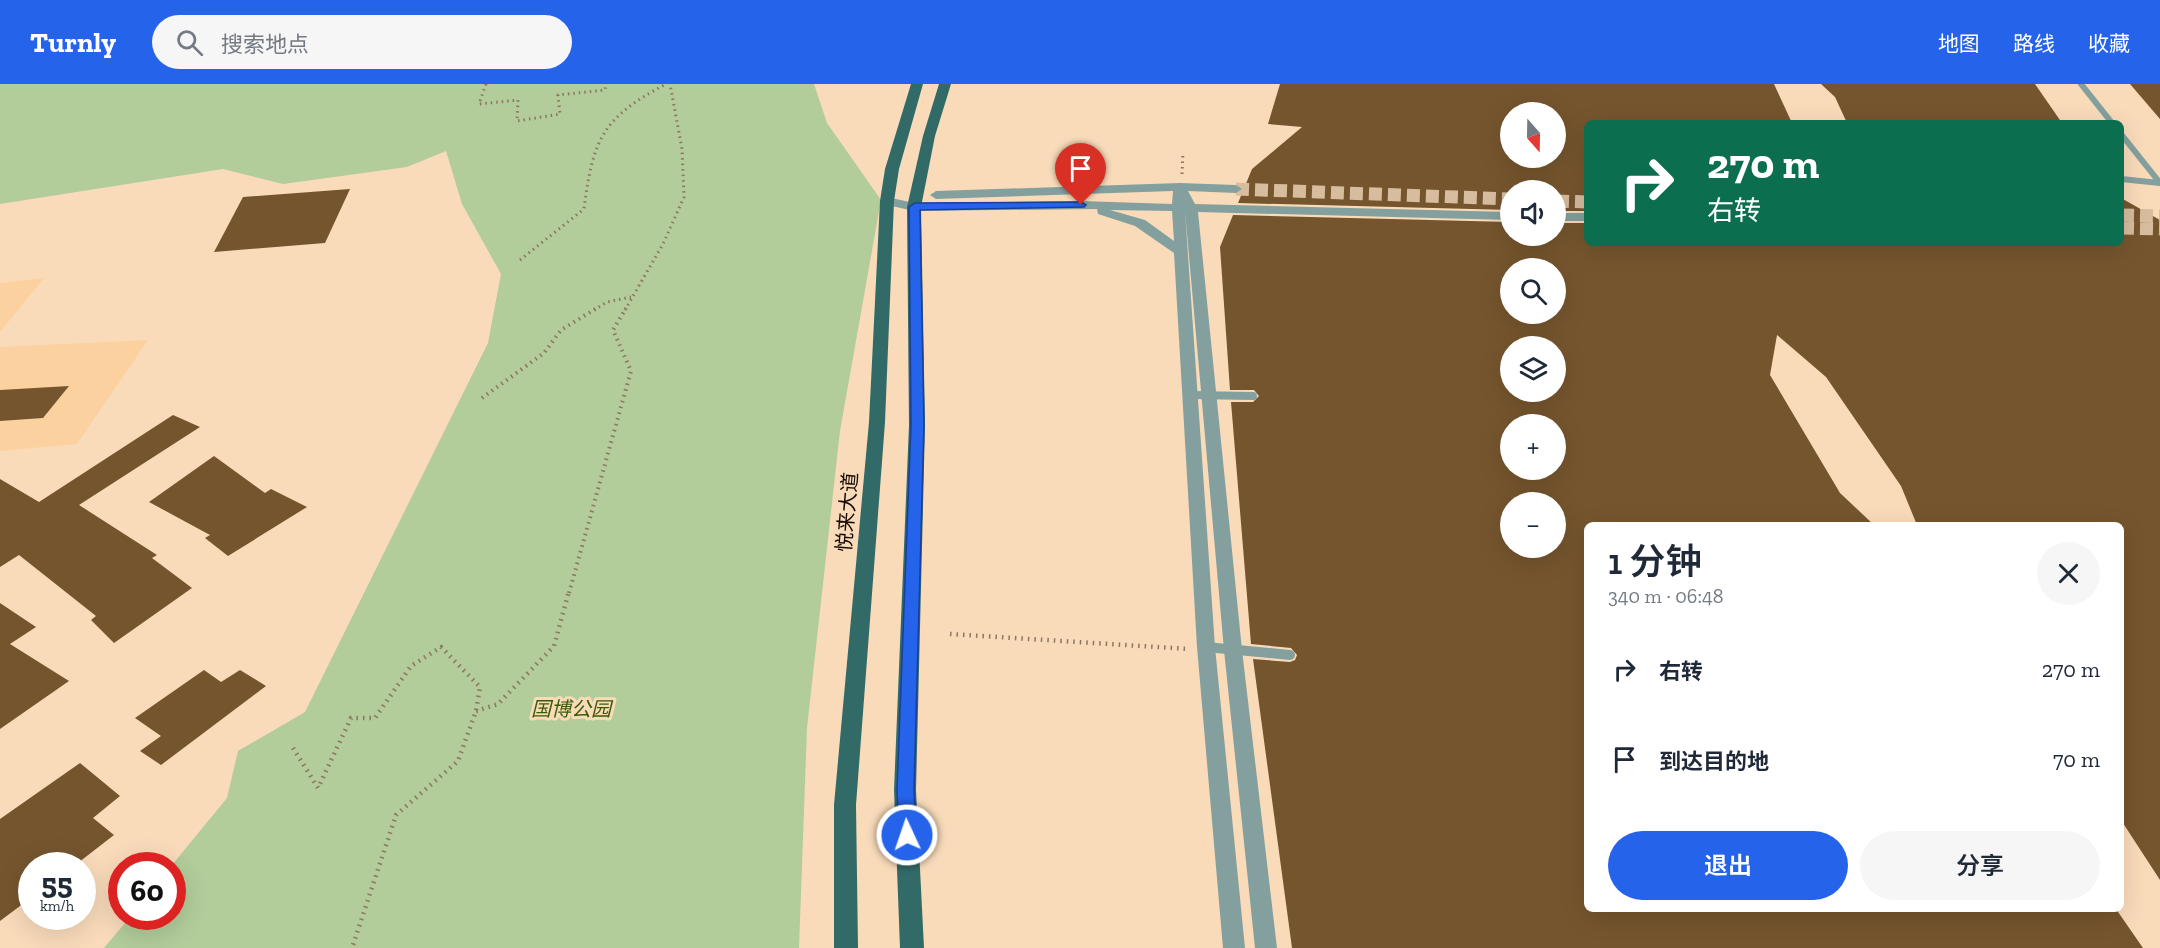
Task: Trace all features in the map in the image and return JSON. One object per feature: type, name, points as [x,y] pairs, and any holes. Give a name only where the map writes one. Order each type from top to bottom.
[{"type":"main road","name":"悦来大道","points":[[846,948],[845,805],[877,422],[887,201],[892,169],[917,84]]},
{"type":"main road","points":[[912,948],[905,790],[917,425],[915,201],[929,135],[945,84]]},
{"type":"street","points":[[915,201],[1181,182],[1236,189]]},
{"type":"street","points":[[1181,182],[1209,395],[1233,650],[1266,948]]},
{"type":"street","points":[[887,201],[1500,216]]},
{"type":"street","points":[[1081,205],[1140,223],[1180,250]]},
{"type":"street","points":[[1185,208],[1180,250],[1206,647],[1234,948]]},
{"type":"street","points":[[1566,217],[1584,218]]},
{"type":"lane","points":[[2080,84],[2110,120]]},
{"type":"lane","points":[[2124,138],[2160,183]]},
{"type":"lane","points":[[2124,179],[2160,183]]},
{"type":"lane","points":[[1190,395],[1253,396]]},
{"type":"lane","points":[[1206,647],[1290,655]]},
{"type":"path","points":[[486,84],[479,105],[518,100],[517,120],[560,114],[558,95],[605,90],[606,84]]},
{"type":"path","points":[[476,711],[498,704],[554,646],[631,371],[613,330],[663,244],[684,197],[682,149],[668,84],[635,99],[607,124],[594,147],[584,208],[520,260]]},
{"type":"path","points":[[1181,182],[1183,152]]},
{"type":"path","points":[[482,398],[544,353],[561,330],[607,302],[632,297]]},
{"type":"path","points":[[950,634],[1181,650],[1206,647]]},
{"type":"path","points":[[293,748],[318,788],[351,718],[375,718],[411,666],[441,647],[480,687],[476,711],[458,762],[396,815],[351,947]]},
{"type":"shaded area","points":[[44,278],[0,332],[0,283]]},
{"type":"shaded area","points":[[148,340],[77,444],[0,451],[0,347]]},
{"type":"green space","name":"国博公园","points":[[0,84],[814,84],[827,123],[881,200],[840,431],[807,728],[799,948],[104,948],[119,930],[186,930],[186,852],[183,852],[227,798],[238,751],[305,712],[488,343],[501,274],[462,204],[446,151],[407,167],[283,184],[223,169],[0,204]]},
{"type":"building","points":[[1280,84],[1774,84],[1791,120],[1584,120],[1584,211],[1566,211],[1566,180],[1500,180],[1500,210],[1238,203],[1252,169],[1302,127],[1268,124]]},
{"type":"building","points":[[1821,84],[2035,84],[2060,120],[1846,120],[1835,97]]},
{"type":"building","points":[[2130,84],[2160,84],[2160,119]]},
{"type":"building","points":[[350,189],[325,243],[214,252],[243,197]]},
{"type":"building","points":[[2124,200],[2160,220],[2160,880],[2124,825],[2124,522],[1916,522],[1901,486],[1826,377],[1777,335],[1770,375],[1840,493],[1871,522],[1584,522],[1584,912],[2118,912],[2143,948],[1292,948],[1253,659],[1290,662],[1295,660],[1297,655],[1291,648],[1251,644],[1231,402],[1253,402],[1259,396],[1254,390],[1230,390],[1220,247],[1233,215],[1500,222],[1500,246],[1566,246],[1566,223],[1584,223],[1584,246],[2124,246]]},
{"type":"building","points":[[69,386],[43,418],[0,421],[0,390]]},
{"type":"building","points":[[173,415],[200,427],[79,505],[157,555],[152,558],[192,588],[114,643],[91,620],[96,616],[19,555],[0,567],[0,479],[39,502]]},
{"type":"building","points":[[214,456],[265,493],[271,489],[307,507],[228,556],[205,538],[210,535],[149,502]]},
{"type":"building","points":[[0,603],[36,627],[10,644],[69,681],[0,729]]},
{"type":"building","points":[[204,670],[221,682],[240,670],[266,686],[161,765],[140,751],[161,736],[135,718]]},
{"type":"building","points":[[80,763],[120,796],[93,818],[114,835],[92,852],[18,852],[18,908],[0,921],[0,819]]},
{"type":"tunnel","points":[[1236,189],[1500,199]]},
{"type":"tunnel","points":[[1566,201],[1584,202]]},
{"type":"tunnel","points":[[2124,215],[2160,216]]},
{"type":"tunnel","points":[[2124,228],[2160,229]]},
{"type":"route","points":[[907,835],[905,790],[917,425],[915,207],[1081,205]]}]
